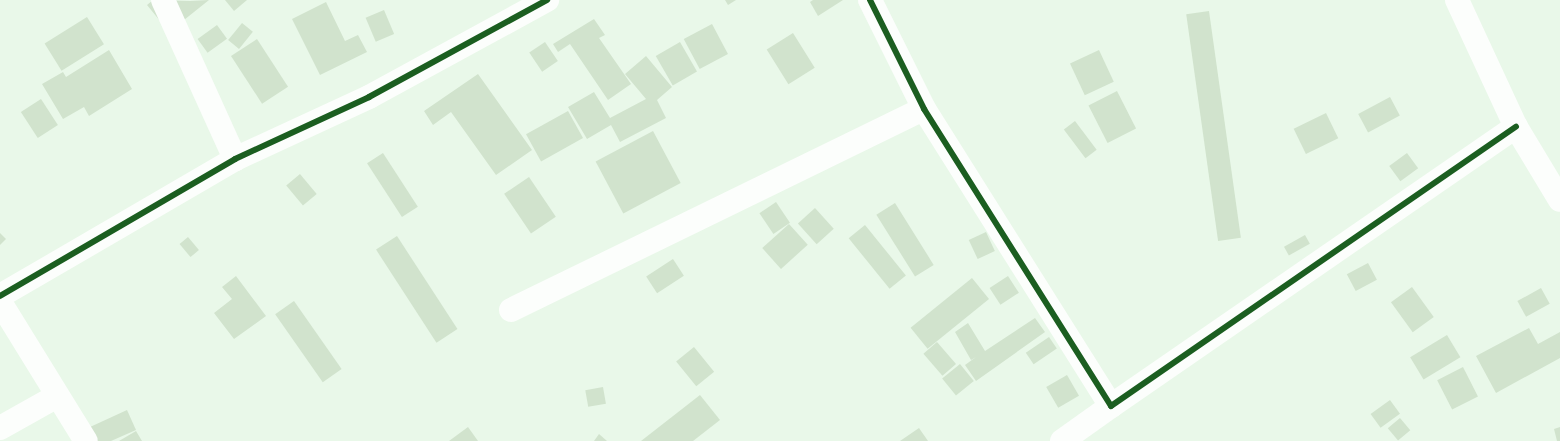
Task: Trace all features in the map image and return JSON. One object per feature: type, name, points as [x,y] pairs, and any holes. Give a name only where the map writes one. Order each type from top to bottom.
[{"type":"street","points":[[164,0],[235,158]]},
{"type":"street","points":[[0,296],[235,158],[369,97],[547,0]]},
{"type":"street","points":[[870,0],[924,109],[1111,406]]},
{"type":"street","points":[[1457,0],[1516,127],[1560,200]]},
{"type":"street","points":[[511,310],[924,109]]},
{"type":"street","points":[[1062,441],[1516,127]]},
{"type":"street","points":[[0,302],[86,441]]},
{"type":"street","points":[[0,428],[57,396]]},
{"type":"building","points":[[153,0],[209,0],[169,32],[147,5]]},
{"type":"building","points":[[225,0],[247,0],[234,11]]},
{"type":"building","points":[[725,0],[736,0],[728,5]]},
{"type":"building","points":[[813,0],[843,0],[818,16],[810,2]]},
{"type":"building","points":[[326,2],[345,41],[358,35],[367,52],[320,75],[292,19]]},
{"type":"building","points":[[384,10],[394,34],[376,42],[366,18]]},
{"type":"building","points":[[1209,11],[1241,238],[1218,241],[1186,14]]},
{"type":"building","points":[[87,17],[104,44],[62,71],[45,43]]},
{"type":"building","points":[[594,19],[605,35],[599,38],[631,84],[608,100],[570,44],[558,52],[553,44]]},
{"type":"building","points":[[242,23],[253,32],[239,49],[228,40]]},
{"type":"building","points":[[712,24],[728,54],[700,69],[684,39]]},
{"type":"building","points":[[217,25],[227,39],[208,53],[198,39]]},
{"type":"building","points":[[793,33],[815,68],[788,84],[767,49]]},
{"type":"building","points":[[257,39],[288,87],[262,104],[231,56]]},
{"type":"building","points":[[545,42],[558,61],[542,72],[529,53]]},
{"type":"building","points":[[680,42],[697,71],[673,85],[656,56]]},
{"type":"building","points":[[109,50],[132,89],[89,116],[84,107],[63,119],[42,84],[63,72],[66,77]]},
{"type":"building","points":[[1099,50],[1114,82],[1085,95],[1070,64]]},
{"type":"building","points":[[646,56],[672,87],[657,100],[666,118],[620,142],[611,125],[587,139],[568,107],[594,92],[610,118],[646,99],[625,74]]},
{"type":"building","points":[[478,74],[532,150],[496,175],[451,112],[433,125],[424,111]]},
{"type":"building","points":[[1117,91],[1136,128],[1108,143],[1088,106]]},
{"type":"building","points":[[1390,97],[1400,116],[1368,132],[1358,114]]},
{"type":"building","points":[[41,99],[58,125],[38,138],[21,112]]},
{"type":"building","points":[[568,111],[583,138],[541,161],[526,134]]},
{"type":"building","points":[[1326,113],[1338,138],[1306,154],[1294,129]]},
{"type":"building","points":[[1075,121],[1097,150],[1085,158],[1064,129]]},
{"type":"building","points":[[653,131],[681,183],[623,214],[596,162]]},
{"type":"building","points":[[383,153],[418,207],[402,217],[367,163]]},
{"type":"building","points":[[1407,153],[1418,168],[1400,181],[1389,166]]},
{"type":"building","points":[[300,174],[317,194],[303,205],[286,186]]},
{"type":"building","points":[[529,177],[556,217],[531,234],[504,194]]},
{"type":"building","points":[[776,202],[790,223],[773,234],[759,213]]},
{"type":"building","points":[[895,203],[934,265],[915,277],[876,215]]},
{"type":"building","points":[[815,208],[834,229],[817,244],[798,223]]},
{"type":"building","points":[[789,224],[808,245],[781,269],[762,248]]},
{"type":"building","points":[[865,225],[906,276],[890,289],[849,238]]},
{"type":"building","points":[[986,232],[995,251],[978,259],[969,240]]},
{"type":"building","points":[[0,233],[6,239],[0,245]]},
{"type":"building","points":[[1305,235],[1310,244],[1289,255],[1284,247]]},
{"type":"building","points":[[397,236],[457,329],[436,343],[376,250]]},
{"type":"building","points":[[188,237],[199,250],[191,257],[180,244]]},
{"type":"building","points":[[673,259],[684,276],[657,293],[646,276]]},
{"type":"building","points":[[1368,263],[1377,280],[1356,291],[1347,274]]},
{"type":"building","points":[[236,276],[266,316],[234,339],[214,313],[232,299],[222,287]]},
{"type":"building","points":[[1008,276],[1019,293],[1000,305],[990,288]]},
{"type":"building","points":[[972,278],[989,299],[928,349],[911,328]]},
{"type":"building","points":[[1412,287],[1434,317],[1413,332],[1391,302]]},
{"type":"building","points":[[1541,288],[1550,304],[1526,317],[1517,301]]},
{"type":"building","points":[[294,301],[342,369],[323,382],[275,314]]},
{"type":"building","points":[[1035,318],[1045,332],[976,381],[965,365],[976,357],[971,360],[955,332],[968,323],[985,351]]},
{"type":"building","points":[[1529,328],[1538,344],[1560,332],[1560,358],[1496,393],[1476,356]]},
{"type":"building","points":[[1447,335],[1460,357],[1424,379],[1410,357]]},
{"type":"building","points":[[1049,337],[1057,349],[1034,364],[1026,353]]},
{"type":"building","points":[[937,342],[956,364],[942,376],[923,354]]},
{"type":"building","points":[[694,347],[714,372],[696,386],[676,361]]},
{"type":"building","points":[[960,364],[974,381],[956,396],[942,378]]},
{"type":"building","points":[[1463,367],[1478,396],[1452,410],[1437,380]]},
{"type":"building","points":[[1067,375],[1079,396],[1058,408],[1046,387]]},
{"type":"building","points":[[603,387],[606,404],[588,407],[585,390]]},
{"type":"building","points":[[700,395],[720,420],[693,441],[641,441]]},
{"type":"building","points":[[1390,400],[1400,414],[1381,428],[1371,414]]},
{"type":"building","points":[[127,410],[136,430],[111,441],[81,441],[77,433]]},
{"type":"building","points":[[1400,418],[1410,430],[1398,441],[1388,428]]},
{"type":"building","points":[[468,427],[478,441],[449,441]]},
{"type":"building","points":[[1560,427],[1560,441],[1557,441],[1554,429]]},
{"type":"building","points":[[919,428],[928,441],[900,441]]},
{"type":"building","points":[[136,431],[142,441],[119,441]]},
{"type":"building","points":[[599,434],[607,441],[594,441]]},
{"type":"cycle path","points":[[0,296],[235,159],[369,97],[547,0]]},
{"type":"cycle path","points":[[870,0],[924,109],[1111,406],[1516,127]]}]
